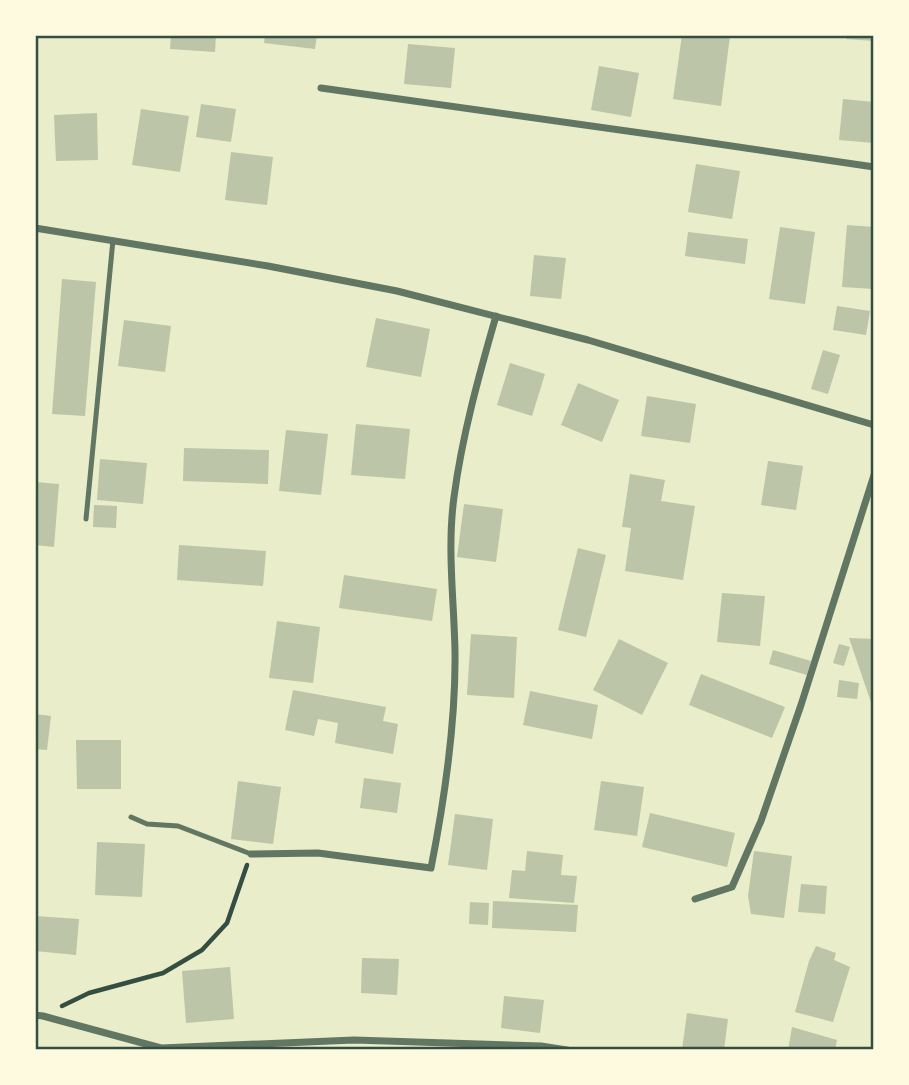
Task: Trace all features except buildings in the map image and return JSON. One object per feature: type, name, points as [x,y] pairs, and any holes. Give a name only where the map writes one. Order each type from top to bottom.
[{"type":"street","points":[[321,88],[874,167]]},
{"type":"street","points":[[35,228],[268,265],[397,291],[588,340],[874,425]]},
{"type":"street","points":[[251,854],[318,853],[431,868],[452,732],[455,653],[451,569],[454,498],[472,403],[496,316]]},
{"type":"street","points":[[695,899],[732,887],[761,821],[874,475]]},
{"type":"street","points":[[35,1009],[39,1015],[161,1048],[354,1040],[567,1050]]},
{"type":"lane","points":[[86,519],[113,240]]},
{"type":"lane","points":[[131,817],[147,824],[178,826],[251,854]]},
{"type":"path","points":[[39,1015],[89,993],[163,973],[202,950],[227,923],[251,854]]}]
